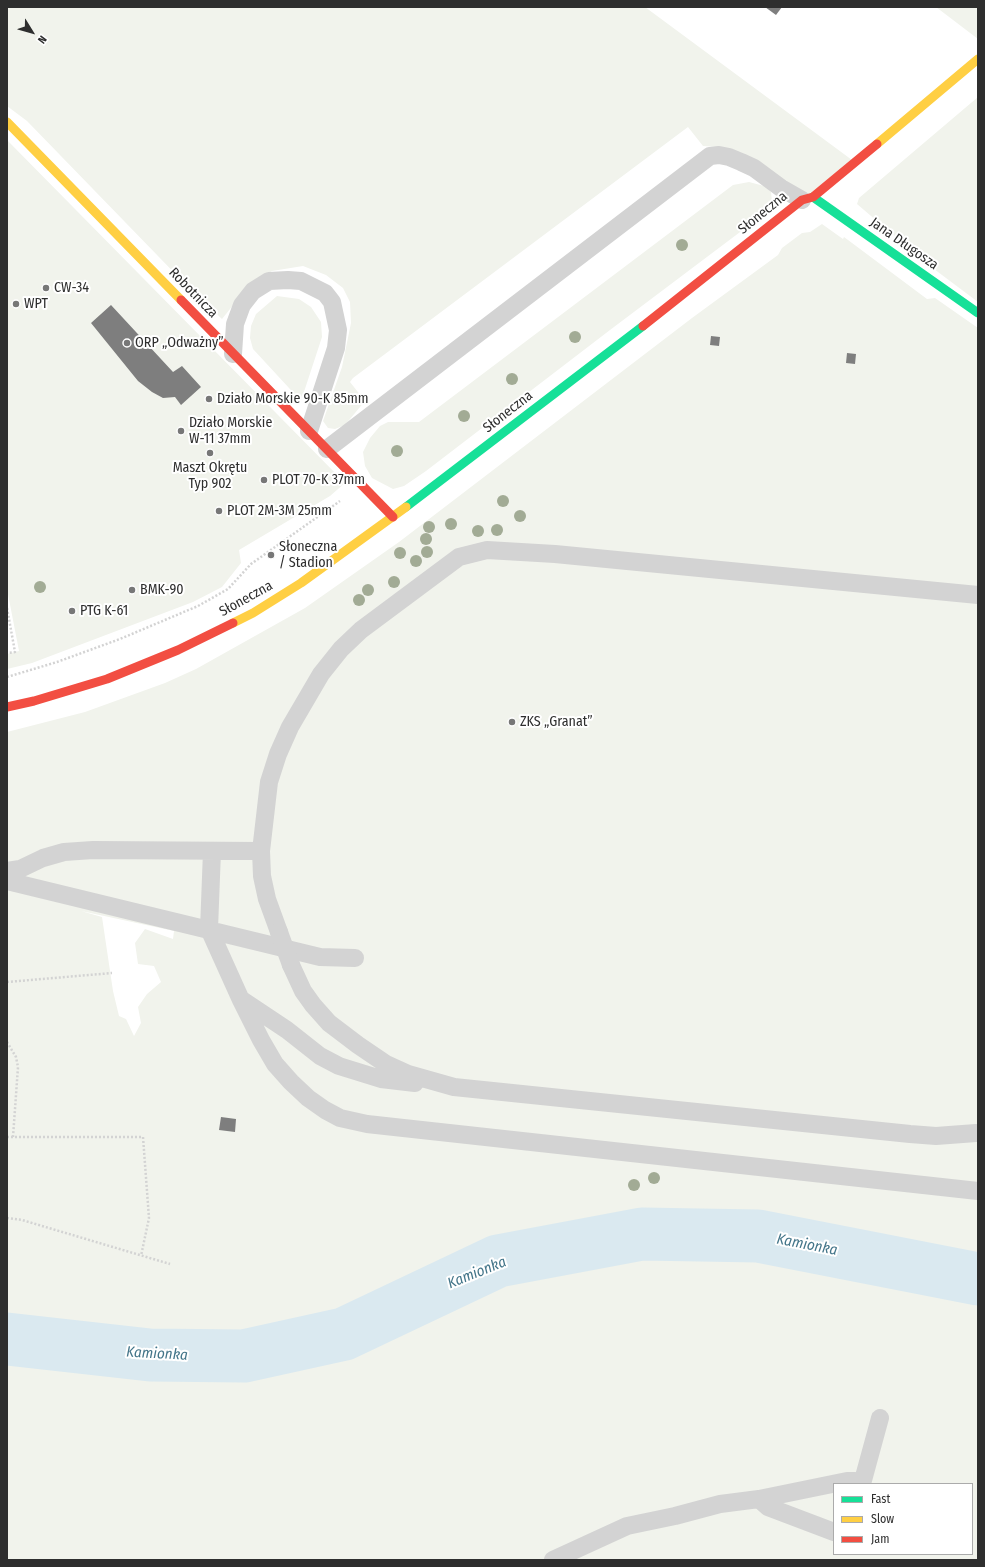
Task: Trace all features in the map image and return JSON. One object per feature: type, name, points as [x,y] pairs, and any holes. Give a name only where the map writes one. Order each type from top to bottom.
[{"type":"street","name":"Słoneczna","points":[[7,706],[34,702],[107,679],[178,650],[253,613],[301,583],[393,517],[808,199],[978,59]]},
{"type":"street","name":"Robotnicza","points":[[7,122],[393,517]]},
{"type":"street","name":"Jana Długosza","points":[[808,199],[978,313]]},
{"type":"lane","points":[[327,449],[710,156],[719,155],[741,162],[754,168],[781,188],[808,199]]},
{"type":"lane","points":[[233,354],[235,324],[242,305],[253,291],[269,281],[288,280],[301,281],[325,293],[332,302],[338,330],[336,348],[308,431]]},
{"type":"lane","points":[[454,1087],[408,1074],[386,1064],[329,1023],[303,991],[278,932],[263,881],[261,851],[269,782],[278,754],[290,727],[321,674],[341,649],[361,630],[459,557],[487,550],[555,554],[978,595]]},
{"type":"lane","points":[[7,871],[20,869],[43,858],[64,852],[93,850],[261,851]]},
{"type":"lane","points":[[212,851],[209,929],[241,1000],[275,1064],[308,1098],[324,1110],[340,1118],[367,1124],[978,1191]]},
{"type":"lane","points":[[7,881],[320,957],[354,958]]},
{"type":"lane","points":[[241,1000],[287,1030],[320,1056],[339,1066],[381,1079],[910,1134],[936,1136],[976,1133]]},
{"type":"lane","points":[[862,1483],[880,1418]]},
{"type":"lane","points":[[837,1483],[847,1481],[855,1481],[860,1483]]},
{"type":"lane","points":[[553,1560],[627,1526],[676,1516],[720,1504],[759,1499],[833,1484]]},
{"type":"lane","points":[[759,1499],[768,1507],[833,1532]]},
{"type":"path","points":[[7,677],[57,662],[120,639],[198,606],[228,589],[251,564],[362,485]]},
{"type":"path","points":[[7,608],[15,652],[7,653]]},
{"type":"path","points":[[7,982],[112,973]]},
{"type":"path","points":[[7,1042],[16,1057],[18,1067],[13,1137]]},
{"type":"path","points":[[7,1137],[143,1137],[149,1218],[141,1256]]},
{"type":"path","points":[[7,1218],[22,1220],[170,1264]]},
{"type":"shaded area","points":[[7,7],[645,7],[852,160],[802,200],[717,147],[703,146],[688,127],[353,378],[350,382],[365,401],[345,425],[335,429],[328,428],[323,421],[342,367],[351,323],[350,302],[343,288],[326,275],[303,266],[272,271],[250,284],[222,319],[190,289],[27,121],[7,106]]},
{"type":"shaded area","points":[[936,7],[978,7],[978,39]]},
{"type":"shaded area","points":[[978,97],[978,302],[926,263],[857,204],[859,198]]},
{"type":"shaded area","points":[[7,140],[345,483],[330,496],[239,550],[241,563],[222,587],[193,602],[32,663],[7,669],[7,654],[19,651],[7,589]]},
{"type":"shaded area","points":[[749,182],[764,186],[771,192],[772,201],[770,208],[764,214],[426,471],[404,486],[393,489],[372,478],[365,466],[363,452],[370,438],[380,426],[388,422],[419,422],[733,185]]},
{"type":"shaded area","name":"ZKS „Granat”","points":[[822,224],[843,239],[844,237],[927,299],[935,298],[978,328],[978,1560],[7,1560],[7,1363],[34,1362],[74,1364],[149,1346],[7,1313],[7,732],[85,712],[165,683],[196,669],[305,608],[399,542],[692,318],[778,255],[782,248],[802,233],[810,232]],"holes":[[[81,911],[174,931],[173,939],[145,929],[135,943],[138,964],[154,966],[161,982],[147,994],[138,1007],[141,1023],[134,1036],[126,1019],[119,1016],[113,991],[102,917]]]},
{"type":"shaded area","points":[[277,296],[299,299],[311,307],[321,322],[322,337],[301,401],[253,349],[250,338],[251,326],[256,314]]},
{"type":"shaded area","points":[[7,1313],[149,1346],[147,1366],[34,1362],[7,1363]]},
{"type":"building","points":[[765,7],[782,7],[776,15]]},
{"type":"building","name":"ORP „Odważny”","points":[[111,305],[173,372],[182,366],[201,387],[181,405],[175,397],[163,398],[152,392],[138,381],[91,323]]},
{"type":"building","points":[[711,336],[720,337],[719,346],[710,345]]},
{"type":"building","points":[[847,353],[856,354],[855,364],[846,363]]},
{"type":"building","points":[[221,1117],[236,1119],[235,1132],[219,1130]]},
{"type":"waterway","name":"Kamionka","points":[[7,1339],[150,1355],[244,1356],[344,1334],[498,1261],[642,1234],[758,1236],[978,1279]]},
{"type":"traffic: fast","points":[[813,197],[978,313]]},
{"type":"traffic: fast","points":[[406,507],[643,326]]},
{"type":"traffic: slow","points":[[877,144],[978,59]]},
{"type":"traffic: slow","points":[[7,122],[181,300]]},
{"type":"traffic: slow","points":[[233,623],[253,613],[301,583],[406,507]]},
{"type":"traffic: jam","points":[[643,326],[802,200],[813,197],[877,144]]},
{"type":"traffic: jam","points":[[181,300],[393,517]]},
{"type":"traffic: jam","points":[[7,707],[34,701],[107,679],[178,650],[233,623]]},
{"type":"place","name":"CW-34","points":[[46,288]]},
{"type":"place","name":"WPT","points":[[16,304]]},
{"type":"place","name":"ORP „Odważny”","points":[[127,343]]},
{"type":"place","name":"Działo Morskie 90-K 85mm","points":[[209,399]]},
{"type":"place","name":"Działo Morskie W-11 37mm","points":[[181,431]]},
{"type":"place","name":"Maszt Okrętu Typ 902","points":[[210,453]]},
{"type":"place","name":"PLOT 70-K 37mm","points":[[264,480]]},
{"type":"place","name":"PLOT 2M-3M 25mm","points":[[219,511]]},
{"type":"place","name":"Słoneczna / Stadion","points":[[271,555]]},
{"type":"place","name":"BMK-90","points":[[132,590]]},
{"type":"place","name":"PTG K-61","points":[[72,611]]},
{"type":"place","name":"ZKS „Granat”","points":[[512,722]]}]
